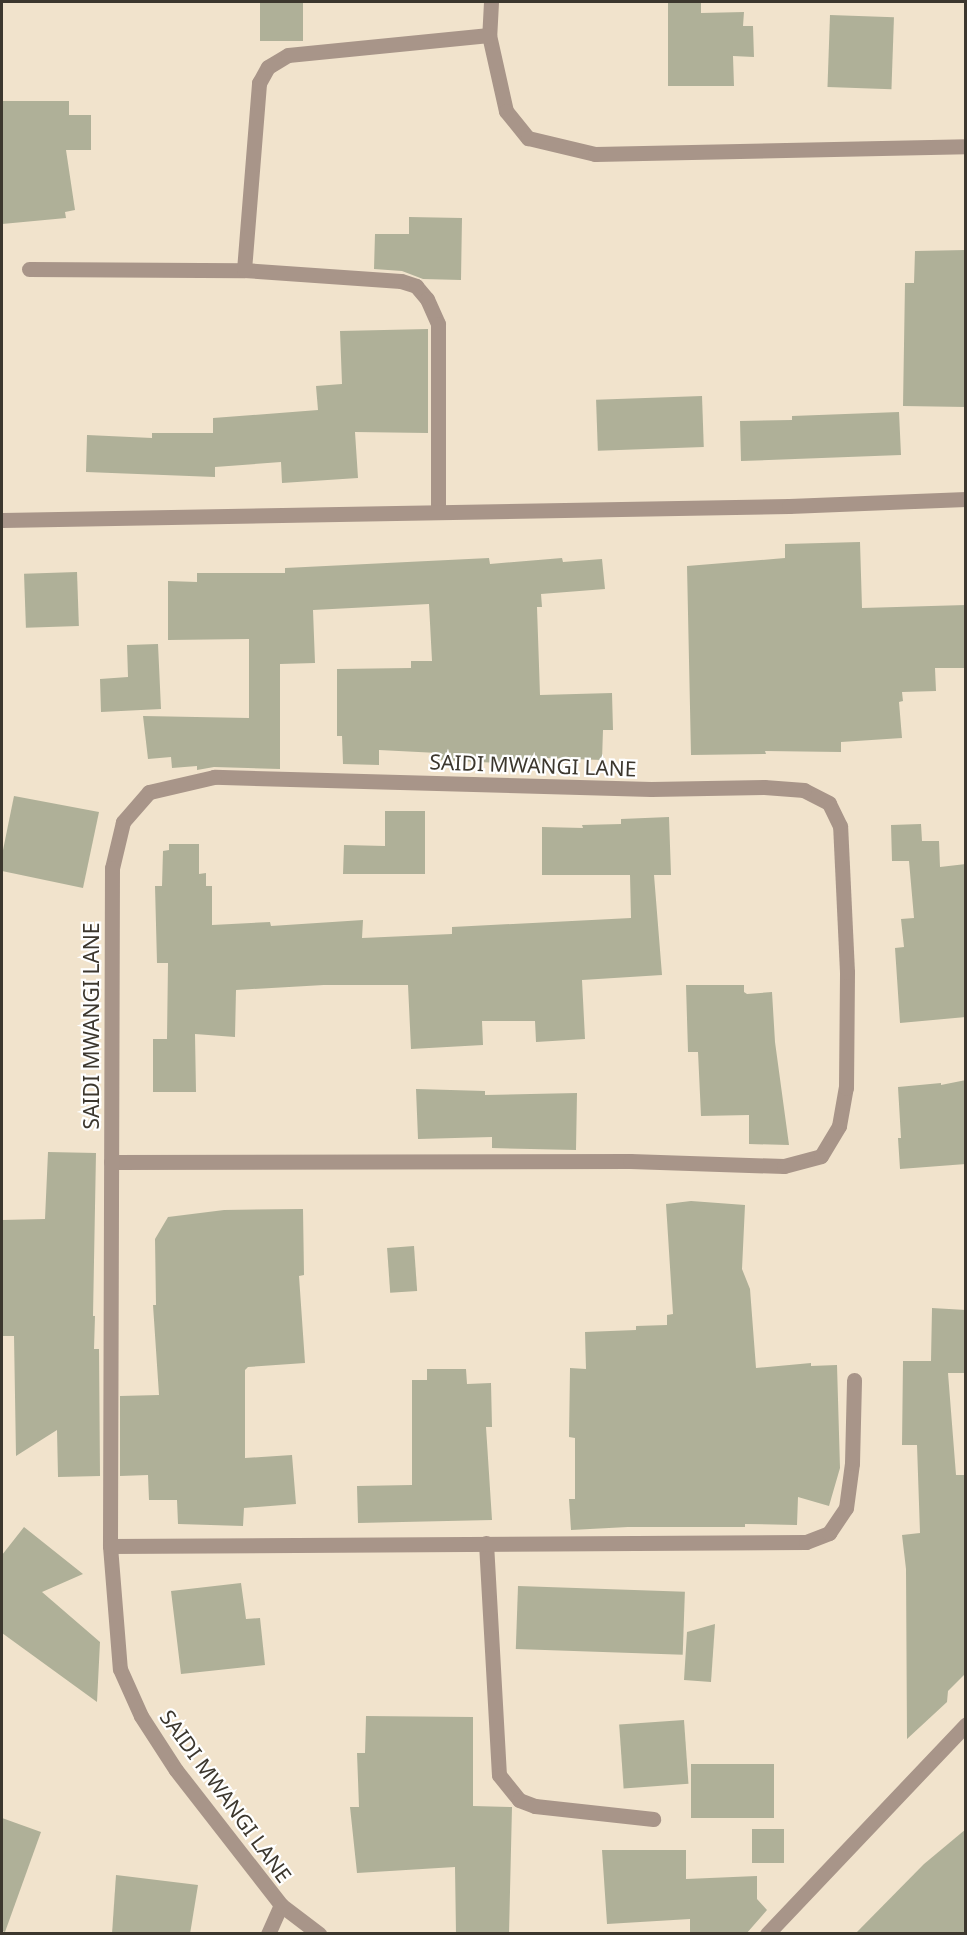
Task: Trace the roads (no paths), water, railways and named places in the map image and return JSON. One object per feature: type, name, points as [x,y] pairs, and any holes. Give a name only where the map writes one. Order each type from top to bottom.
[{"type":"street","points":[[491,2],[489,35],[506,111],[528,138],[595,154],[966,146]]},
{"type":"street","points":[[244,270],[259,83],[268,67],[288,55],[489,35]]},
{"type":"street","points":[[29,269],[244,270],[401,281],[416,286],[427,299],[438,324],[438,512]]},
{"type":"street","points":[[2,520],[789,506],[966,499]]},
{"type":"street","name":"SAIDI MWANGI LANE","points":[[111,1162],[630,1161],[784,1166],[821,1156],[839,1126],[846,1088],[847,972],[840,826],[829,803],[804,790],[764,787],[651,789],[214,777],[149,792],[123,822],[112,868],[111,1162],[110,1546],[120,1669],[141,1716],[176,1770],[281,1905],[319,1934]]},
{"type":"street","points":[[110,1546],[806,1542],[830,1533],[846,1508],[852,1463],[854,1380]]},
{"type":"street","points":[[486,1543],[499,1775],[519,1800],[535,1806],[653,1819]]},
{"type":"street","points":[[767,1934],[966,1724]]},
{"type":"street","points":[[268,1934],[281,1905]]}]
